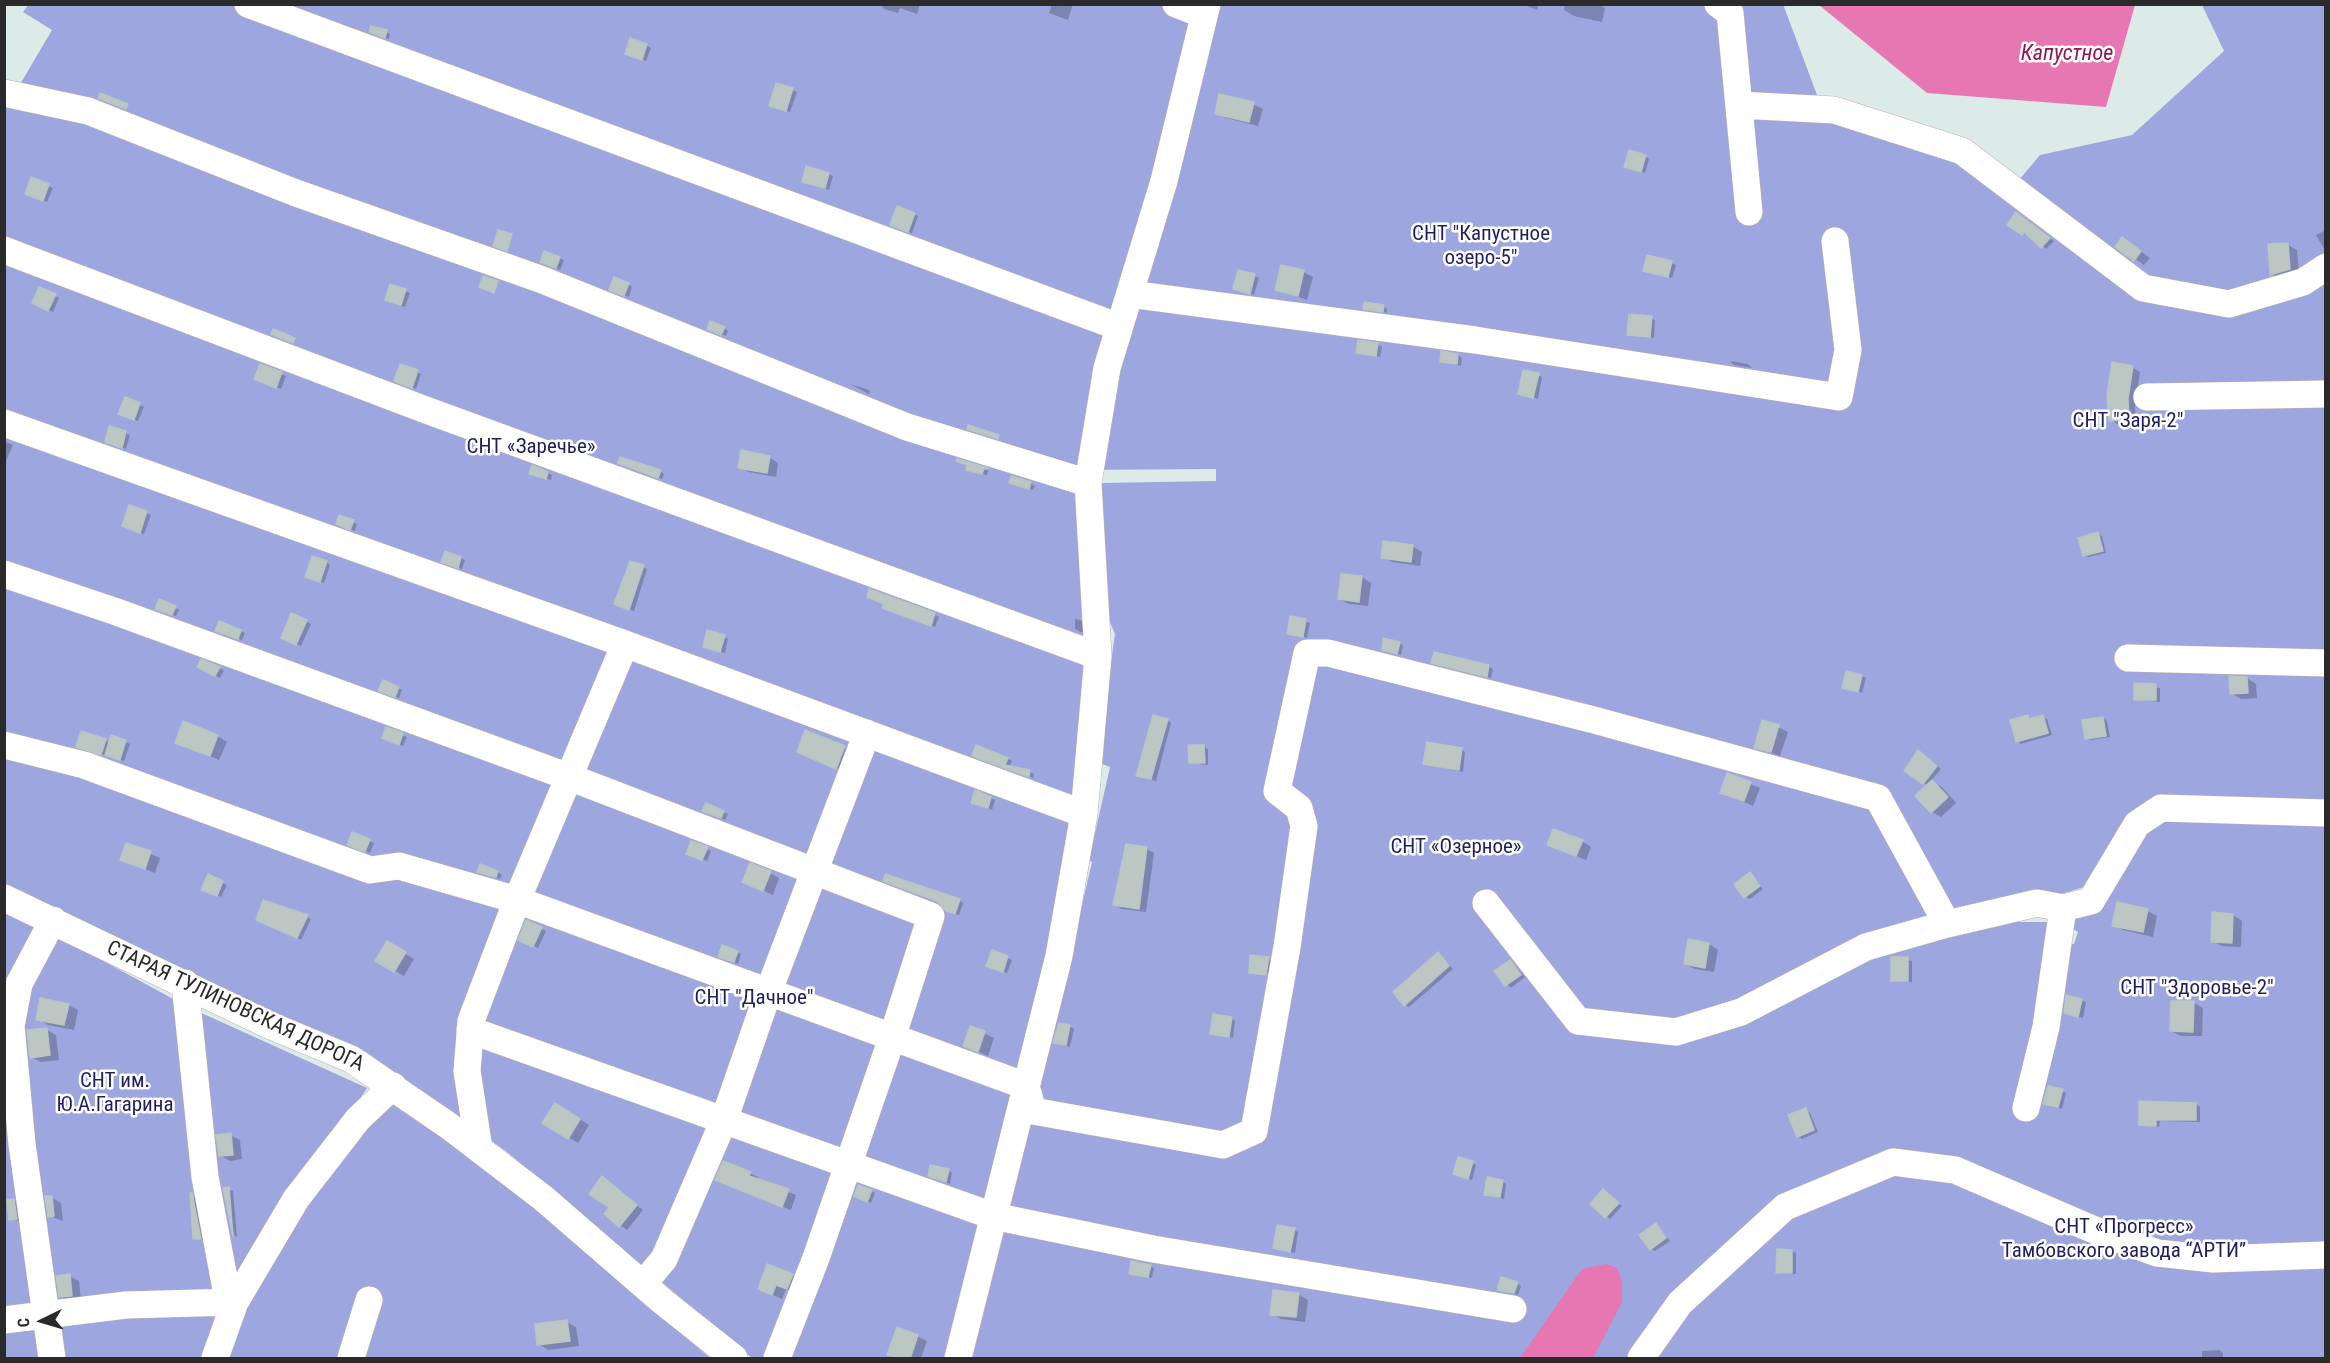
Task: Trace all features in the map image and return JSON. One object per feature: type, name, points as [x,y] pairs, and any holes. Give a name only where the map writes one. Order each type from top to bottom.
[{"type":"street","points":[[248,4],[1119,327]]},
{"type":"street","points":[[958,1359],[1059,956],[1084,814],[1098,656],[1088,483],[1107,368],[1164,181],[1205,10],[1176,4]]},
{"type":"street","points":[[1718,4],[1730,12],[1749,212]]},
{"type":"street","points":[[4,93],[88,111],[296,193],[540,279],[907,427],[1088,483]]},
{"type":"street","points":[[1739,105],[1834,110],[1962,151],[2143,288],[2229,304],[2303,282],[2325,267]]},
{"type":"street","points":[[1130,294],[1475,340],[1839,397],[1848,350],[1835,241]]},
{"type":"street","points":[[4,250],[426,410],[1098,656]]},
{"type":"street","points":[[2147,397],[2325,394]]},
{"type":"street","points":[[4,423],[625,644],[1084,814]]},
{"type":"street","points":[[4,574],[114,611],[569,777],[931,916],[892,1038],[777,1359]]},
{"type":"street","points":[[479,1149],[467,1071],[471,1021],[517,900],[625,644]]},
{"type":"street","points":[[1026,1086],[1033,1111],[1223,1146],[1254,1131],[1287,947],[1304,826],[1299,808],[1277,791],[1306,653],[1328,653],[1571,714],[1878,798],[1947,924]]},
{"type":"street","points":[[2128,658],[2325,663]]},
{"type":"street","points":[[643,1284],[664,1259],[724,1120],[768,993],[867,733]]},
{"type":"street","points":[[4,745],[84,765],[370,870],[399,866],[517,900],[1026,1086]]},
{"type":"street","points":[[1486,903],[1578,1021],[1676,1032],[1741,1012],[1866,946],[2037,903],[2063,908],[2091,901],[2137,824],[2161,808],[2325,813]]},
{"type":"street","name":"СТАРАЯ ТУЛИНОВСКАЯ ДОРОГА","points":[[4,898],[269,1025],[351,1059],[393,1086],[543,1198],[734,1359]]},
{"type":"street","points":[[2026,1108],[2046,1028],[2063,908]]},
{"type":"street","points":[[52,1359],[22,1144],[11,1026],[19,984],[53,920]]},
{"type":"street","points":[[185,983],[204,1177],[226,1289],[235,1302]]},
{"type":"street","points":[[470,1030],[993,1216],[1153,1249],[1513,1309]]},
{"type":"street","points":[[215,1359],[235,1302],[273,1234],[310,1180],[358,1119],[393,1086]]},
{"type":"street","points":[[1641,1359],[1680,1303],[1785,1207],[1893,1162],[1955,1170],[2092,1229],[2157,1253],[2213,1259],[2325,1255]]},
{"type":"street","points":[[351,1359],[369,1300]]},
{"type":"street","points":[[4,1320],[126,1305],[235,1302]]},
{"type":"green space","points":[[29,4],[1783,4],[1820,103],[2019,180],[2040,155],[2132,135],[2224,51],[2202,5],[2325,5],[2325,804],[2147,800],[2094,884],[2048,898],[2003,922],[2051,922],[2054,941],[2074,944],[2078,932],[2070,927],[2075,916],[2155,817],[2325,818],[2325,1358],[968,1358],[1078,904],[1082,905],[1092,862],[1089,860],[1110,767],[1097,762],[1115,634],[1109,620],[1101,483],[1216,481],[1216,469],[1076,470],[998,449],[19,86],[52,30],[23,12]]},
{"type":"green space","name":"СНТ «Заречье»","points":[[4,102],[80,115],[1077,485],[1093,598],[1085,801],[5,414]]},
{"type":"green space","name":"СНТ \"Дачное\"","points":[[4,431],[1081,824],[950,1358],[752,1358],[507,1152],[366,1052],[262,1011],[5,891]]},
{"type":"green space","name":"СНТ им. Ю.А.Гагарина","points":[[4,911],[43,928],[186,1006],[367,1088],[287,1206],[220,1316],[207,1358],[5,1358]]},
{"type":"green space","points":[[397,1104],[510,1187],[710,1358],[227,1358],[248,1297],[286,1229],[383,1105]]},
{"type":"water","name":"Капустное","points":[[1819,5],[2135,5],[2106,107],[1927,93]]},
{"type":"water","points":[[1606,1264],[1617,1268],[1622,1282],[1622,1302],[1593,1358],[1520,1358],[1582,1269]]},
{"type":"building","points":[[371,26],[387,30],[385,38],[369,32]]},
{"type":"building","points":[[630,38],[647,44],[642,60],[625,54]]},
{"type":"building","points":[[776,83],[793,88],[786,111],[769,106]]},
{"type":"building","points":[[100,93],[128,104],[126,109],[98,98]]},
{"type":"building","points":[[1219,94],[1254,102],[1249,122],[1215,114]]},
{"type":"building","points":[[1629,150],[1646,155],[1641,172],[1624,167]]},
{"type":"building","points":[[806,166],[829,173],[825,188],[802,182]]},
{"type":"building","points":[[31,177],[49,184],[43,201],[25,194]]},
{"type":"building","points":[[897,206],[915,213],[908,232],[890,225]]},
{"type":"building","points":[[2016,212],[2050,238],[2041,248],[2024,232],[2022,235],[2007,225]]},
{"type":"building","points":[[498,230],[512,234],[507,251],[493,246]]},
{"type":"building","points":[[2122,237],[2141,251],[2134,261],[2115,247]]},
{"type":"building","points":[[2288,243],[2290,269],[2270,275],[2268,244]]},
{"type":"building","points":[[544,251],[560,257],[556,268],[540,262]]},
{"type":"building","points":[[1647,255],[1672,261],[1668,277],[1643,271]]},
{"type":"building","points":[[1281,265],[1304,270],[1298,296],[1275,290]]},
{"type":"building","points":[[1238,270],[1255,274],[1250,294],[1233,289]]},
{"type":"building","points":[[483,276],[498,281],[494,293],[479,287]]},
{"type":"building","points":[[614,277],[629,283],[624,296],[609,290]]},
{"type":"building","points":[[390,284],[406,289],[401,305],[385,300]]},
{"type":"building","points":[[39,287],[56,294],[48,311],[32,303]]},
{"type":"building","points":[[1364,302],[1384,305],[1383,312],[1363,309]]},
{"type":"building","points":[[1629,314],[1652,316],[1650,337],[1627,335]]},
{"type":"building","points":[[710,321],[725,327],[721,335],[707,329]]},
{"type":"building","points":[[273,329],[295,338],[293,343],[271,334]]},
{"type":"building","points":[[1358,340],[1378,343],[1376,356],[1356,353]]},
{"type":"building","points":[[1441,351],[1458,354],[1457,364],[1440,362]]},
{"type":"building","points":[[2112,362],[2133,366],[2128,399],[2129,420],[2109,421],[2107,395]]},
{"type":"building","points":[[260,364],[282,372],[276,388],[254,379]]},
{"type":"building","points":[[400,364],[418,370],[412,388],[394,381]]},
{"type":"building","points":[[1523,370],[1539,373],[1533,398],[1518,394]]},
{"type":"building","points":[[125,397],[140,403],[134,420],[118,414]]},
{"type":"building","points":[[968,425],[999,435],[998,439],[967,429]]},
{"type":"building","points":[[109,426],[126,431],[122,448],[105,442]]},
{"type":"building","points":[[741,450],[770,456],[767,473],[738,468]]},
{"type":"building","points":[[620,457],[661,470],[658,478],[618,463]]},
{"type":"building","points":[[957,459],[988,468],[984,469],[982,474],[966,470],[967,465],[956,461]]},
{"type":"building","points":[[532,465],[548,472],[546,479],[529,474]]},
{"type":"building","points":[[1011,476],[1031,482],[1029,489],[1009,483]]},
{"type":"building","points":[[129,505],[147,511],[140,533],[122,526]]},
{"type":"building","points":[[339,515],[354,520],[350,530],[336,524]]},
{"type":"building","points":[[2098,532],[2103,551],[2083,556],[2078,538]]},
{"type":"building","points":[[1383,541],[1413,545],[1411,562],[1381,558]]},
{"type":"building","points":[[445,551],[461,557],[458,568],[441,562]]},
{"type":"building","points":[[312,556],[327,561],[320,582],[305,577]]},
{"type":"building","points":[[630,561],[644,565],[629,610],[614,604]]},
{"type":"building","points":[[1341,574],[1362,576],[1359,602],[1338,599]]},
{"type":"building","points":[[869,589],[935,613],[931,626],[882,608],[884,604],[867,597]]},
{"type":"building","points":[[159,599],[176,606],[172,615],[155,609]]},
{"type":"building","points":[[291,613],[307,620],[296,645],[281,638]]},
{"type":"building","points":[[1290,616],[1306,619],[1303,637],[1287,634]]},
{"type":"building","points":[[219,621],[241,630],[238,639],[215,631]]},
{"type":"building","points":[[707,630],[725,635],[720,652],[703,647]]},
{"type":"building","points":[[1383,638],[1400,642],[1397,654],[1382,650]]},
{"type":"building","points":[[1434,652],[1489,665],[1487,677],[1431,663]]},
{"type":"building","points":[[201,659],[220,667],[215,676],[197,667]]},
{"type":"building","points":[[1846,671],[1862,675],[1858,692],[1842,688]]},
{"type":"building","points":[[2229,676],[2247,677],[2248,693],[2230,694]]},
{"type":"building","points":[[383,680],[399,687],[395,697],[378,691]]},
{"type":"building","points":[[2134,683],[2156,684],[2156,700],[2134,700]]},
{"type":"building","points":[[1153,715],[1168,719],[1151,779],[1136,776]]},
{"type":"building","points":[[2028,715],[2029,719],[2043,715],[2048,733],[2016,742],[2010,720]]},
{"type":"building","points":[[2103,717],[2106,736],[2085,739],[2082,720]]},
{"type":"building","points":[[1762,720],[1779,725],[1771,752],[1754,748]]},
{"type":"building","points":[[183,721],[218,735],[210,756],[175,743]]},
{"type":"building","points":[[386,727],[403,733],[399,745],[382,738]]},
{"type":"building","points":[[805,730],[845,746],[836,769],[797,752]]},
{"type":"building","points":[[81,731],[106,739],[101,755],[76,747]]},
{"type":"building","points":[[111,735],[126,740],[120,760],[105,755]]},
{"type":"building","points":[[1427,742],[1462,748],[1459,770],[1423,764]]},
{"type":"building","points":[[976,745],[1008,758],[1005,765],[1030,770],[1029,777],[972,756]]},
{"type":"building","points":[[1188,745],[1204,745],[1205,763],[1189,763]]},
{"type":"building","points":[[1918,750],[1937,766],[1923,784],[1904,771]]},
{"type":"building","points":[[1727,773],[1751,782],[1744,801],[1720,793]]},
{"type":"building","points":[[1932,780],[1948,797],[1931,813],[1915,796]]},
{"type":"building","points":[[975,790],[991,797],[988,808],[971,803]]},
{"type":"building","points":[[706,803],[724,811],[721,818],[702,811]]},
{"type":"building","points":[[1553,829],[1583,840],[1576,856],[1547,845]]},
{"type":"building","points":[[352,832],[370,839],[365,852],[347,845]]},
{"type":"building","points":[[691,841],[708,847],[702,860],[686,854]]},
{"type":"building","points":[[126,843],[151,851],[145,869],[120,860]]},
{"type":"building","points":[[1126,844],[1147,847],[1139,909],[1113,905]]},
{"type":"building","points":[[750,863],[771,871],[763,891],[742,882]]},
{"type":"building","points":[[480,864],[498,871],[496,877],[477,872]]},
{"type":"building","points":[[1750,872],[1760,886],[1744,898],[1734,884]]},
{"type":"building","points":[[208,874],[223,881],[217,896],[201,890]]},
{"type":"building","points":[[885,874],[960,899],[955,914],[946,911],[937,901],[883,881]]},
{"type":"building","points":[[263,900],[308,915],[297,938],[256,920]]},
{"type":"building","points":[[2117,902],[2148,909],[2143,932],[2112,926]]},
{"type":"building","points":[[2212,912],[2233,914],[2232,943],[2211,942]]},
{"type":"building","points":[[526,920],[542,927],[533,947],[518,940]]},
{"type":"building","points":[[1688,939],[1709,943],[1705,968],[1684,964]]},
{"type":"building","points":[[387,941],[406,952],[394,972],[375,961]]},
{"type":"building","points":[[722,945],[738,951],[734,962],[718,957]]},
{"type":"building","points":[[992,950],[1008,956],[1003,972],[986,966]]},
{"type":"building","points":[[1438,952],[1449,966],[1404,1006],[1393,992]]},
{"type":"building","points":[[1250,955],[1269,957],[1266,975],[1249,973]]},
{"type":"building","points":[[1891,957],[1908,957],[1908,981],[1891,981]]},
{"type":"building","points":[[1510,960],[1521,975],[1505,986],[1494,971]]},
{"type":"building","points":[[2066,995],[2082,999],[2078,1017],[2064,1013]]},
{"type":"building","points":[[40,998],[69,1004],[64,1025],[36,1020]]},
{"type":"building","points":[[2171,1001],[2194,1001],[2193,1032],[2170,1031]]},
{"type":"building","points":[[1213,1014],[1232,1017],[1229,1037],[1210,1034]]},
{"type":"building","points":[[1059,1023],[1070,1025],[1066,1045],[1053,1043]]},
{"type":"building","points":[[970,1026],[985,1031],[978,1052],[963,1046]]},
{"type":"building","points":[[47,1028],[50,1055],[30,1058],[27,1030]]},
{"type":"building","points":[[2048,1086],[2063,1089],[2058,1107],[2043,1104]]},
{"type":"building","points":[[2139,1101],[2196,1103],[2196,1120],[2156,1120],[2156,1126],[2139,1125]]},
{"type":"building","points":[[555,1103],[580,1119],[568,1139],[542,1123]]},
{"type":"building","points":[[1806,1108],[1814,1130],[1797,1137],[1788,1115]]},
{"type":"building","points":[[231,1133],[233,1155],[219,1156],[216,1135]]},
{"type":"building","points":[[1458,1157],[1473,1161],[1468,1179],[1453,1174]]},
{"type":"building","points":[[723,1161],[751,1172],[749,1176],[789,1189],[782,1207],[715,1180]]},
{"type":"building","points":[[930,1165],[949,1169],[946,1182],[928,1176]]},
{"type":"building","points":[[602,1176],[637,1205],[619,1227],[604,1214],[609,1207],[589,1194]]},
{"type":"building","points":[[1487,1177],[1503,1180],[1500,1197],[1484,1195]]},
{"type":"building","points":[[858,1185],[872,1190],[867,1202],[854,1196]]},
{"type":"building","points":[[229,1187],[233,1236],[223,1188]]},
{"type":"building","points":[[1603,1189],[1619,1203],[1605,1218],[1590,1204]]},
{"type":"building","points":[[190,1193],[192,1193],[201,1239],[193,1239]]},
{"type":"building","points":[[45,1196],[52,1196],[54,1216],[48,1217]]},
{"type":"building","points":[[14,1199],[17,1219],[9,1220],[7,1200]]},
{"type":"building","points":[[1656,1223],[1666,1238],[1650,1250],[1639,1235]]},
{"type":"building","points":[[1277,1225],[1295,1228],[1290,1252],[1273,1248]]},
{"type":"building","points":[[1777,1249],[1792,1250],[1792,1273],[1776,1273]]},
{"type":"building","points":[[1131,1261],[1151,1265],[1148,1277],[1129,1274]]},
{"type":"building","points":[[767,1264],[793,1274],[787,1289],[776,1285],[772,1295],[758,1289]]},
{"type":"building","points":[[70,1274],[72,1296],[59,1297],[56,1276]]},
{"type":"building","points":[[1501,1277],[1518,1282],[1514,1293],[1497,1290]]},
{"type":"building","points":[[1273,1290],[1299,1293],[1296,1317],[1270,1315]]},
{"type":"building","points":[[567,1320],[570,1341],[537,1345],[535,1324]]},
{"type":"building","points":[[897,1327],[918,1335],[910,1359],[887,1355]]},
{"type":"park label","name":"СНТ \"Капустное озеро-5\"","points":[[1481,247]]},
{"type":"park label","name":"СНТ \"Заря-2\"","points":[[2128,422]]},
{"type":"park label","name":"СНТ «Озерное»","points":[[1456,848]]},
{"type":"park label","name":"СНТ \"Здоровье-2\"","points":[[2197,989]]},
{"type":"park label","name":"СНТ «Прогресс» Тамбовского завода “АРТИ”","points":[[2124,1240]]}]
